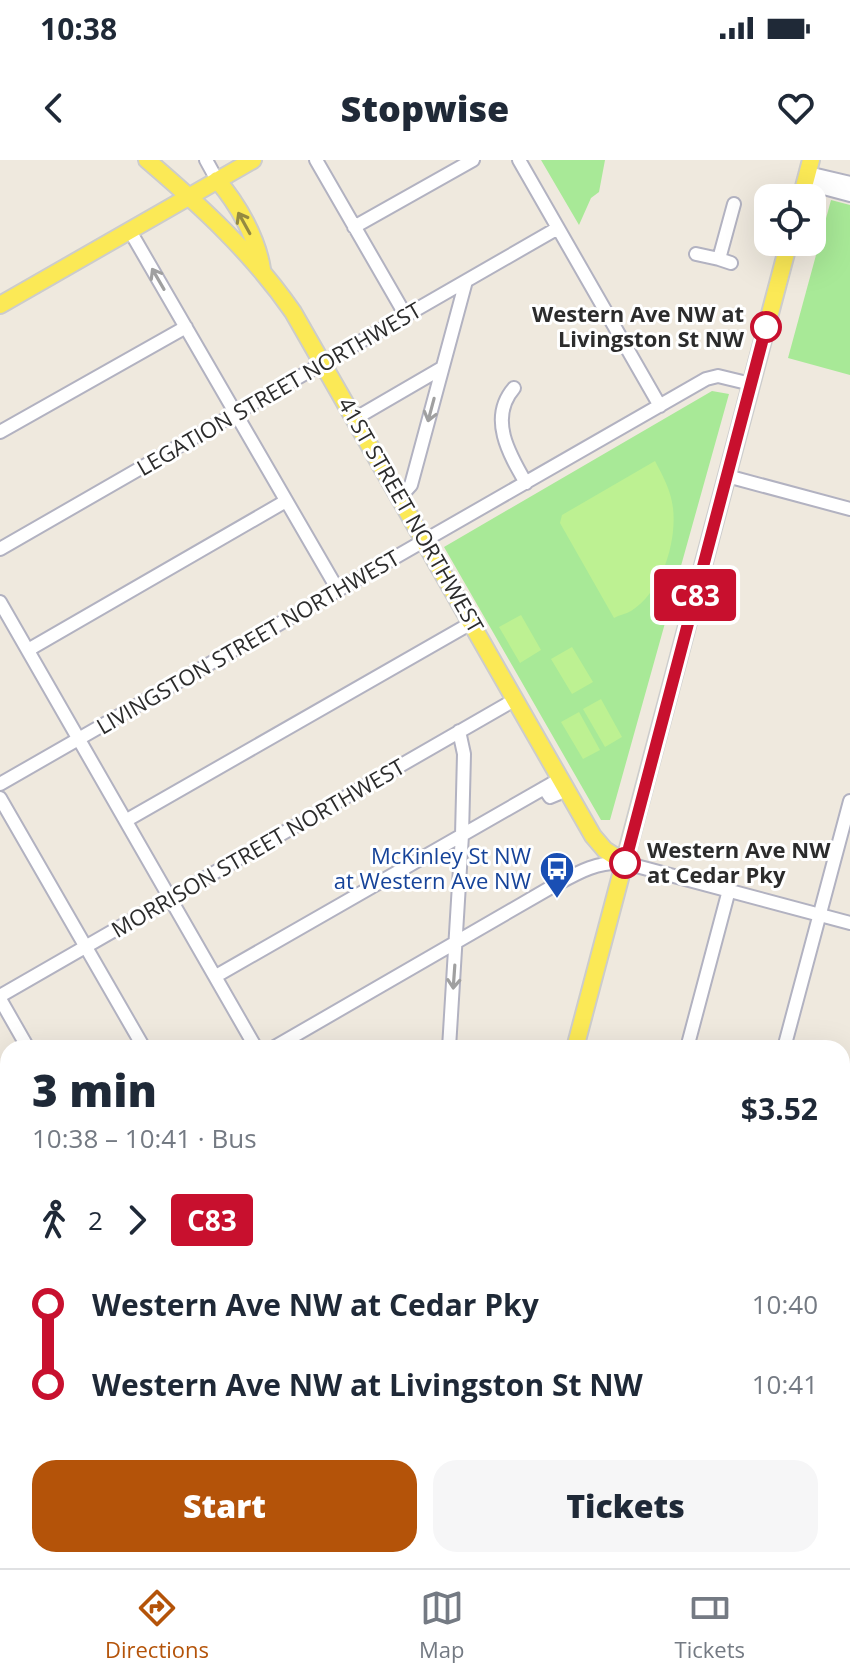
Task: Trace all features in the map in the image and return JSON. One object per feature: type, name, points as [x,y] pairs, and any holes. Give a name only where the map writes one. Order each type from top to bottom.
[{"type":"main road","points":[[147,160],[209,214],[262,271]]},
{"type":"main road","points":[[0,305],[253,160]]},
{"type":"main road","points":[[209,214],[217,180]]},
{"type":"main road","name":"41ST STREET NORTHWEST","points":[[217,180],[229,195],[257,247],[262,271],[293,312],[324,363],[596,839],[605,850],[625,863]]},
{"type":"main road","points":[[577,1040],[785,256]]},
{"type":"street","name":"41ST STREET NORTHWEST","points":[[206,160],[217,180]]},
{"type":"street","points":[[316,160],[406,316]]},
{"type":"street","points":[[354,227],[473,160]]},
{"type":"street","points":[[519,160],[660,406]]},
{"type":"street","points":[[806,179],[850,183]]},
{"type":"street","points":[[806,179],[850,195]]},
{"type":"street","points":[[696,254],[725,261],[734,204]]},
{"type":"street","name":"LEGATION STREET NORTHWEST","points":[[0,549],[558,228]]},
{"type":"street","points":[[130,231],[338,590]]},
{"type":"street","points":[[400,497],[411,485],[466,281]]},
{"type":"street","points":[[0,432],[186,327]]},
{"type":"street","points":[[356,418],[442,368]]},
{"type":"street","name":"LIVINGSTON STREET NORTHWEST","points":[[0,784],[711,377],[751,384]]},
{"type":"street","points":[[514,388],[505,402],[501,426],[508,449],[526,483]]},
{"type":"street","points":[[727,476],[850,509]]},
{"type":"street","points":[[28,650],[286,501]]},
{"type":"street","points":[[0,602],[252,1040]]},
{"type":"street","points":[[127,820],[473,622]]},
{"type":"street","name":"MORRISON STREET NORTHWEST","points":[[0,998],[516,699]]},
{"type":"street","points":[[450,1040],[462,835],[464,754],[459,731]]},
{"type":"street","points":[[216,976],[544,788],[564,784]]},
{"type":"street","points":[[0,798],[139,1040]]},
{"type":"street","points":[[786,1040],[850,801]]},
{"type":"street","points":[[287,1040],[592,865],[625,863],[850,923]]},
{"type":"street","points":[[689,1040],[729,890]]},
{"type":"street","points":[[0,998],[24,1040]]},
{"type":"green space","points":[[541,160],[605,160],[599,192],[591,198],[579,225]]},
{"type":"green space","points":[[831,200],[850,205],[850,375],[788,358],[816,256],[826,256],[826,218]]},
{"type":"green space","points":[[712,391],[729,394],[610,820],[601,820],[444,547]]},
{"type":"green space","points":[[655,461],[672,502],[674,521],[670,551],[659,579],[642,603],[614,618],[560,523],[562,515]]},
{"type":"green space","points":[[521,615],[541,650],[520,663],[499,627]]},
{"type":"green space","points":[[572,647],[593,682],[572,694],[551,659]]},
{"type":"green space","points":[[601,699],[622,737],[605,747],[583,709]]},
{"type":"green space","points":[[579,712],[600,750],[583,759],[561,722]]},
{"type":"bus line","name":"C83","points":[[625,863],[766,327]]},
{"type":"place","name":"Western Ave NW at Livingston St NW","points":[[766,327]]},
{"type":"place","name":"Western Ave NW at Cedar Pky","points":[[625,863]]},
{"type":"place","name":"McKinley St NW at Western Ave NW","points":[[557,900]]}]
